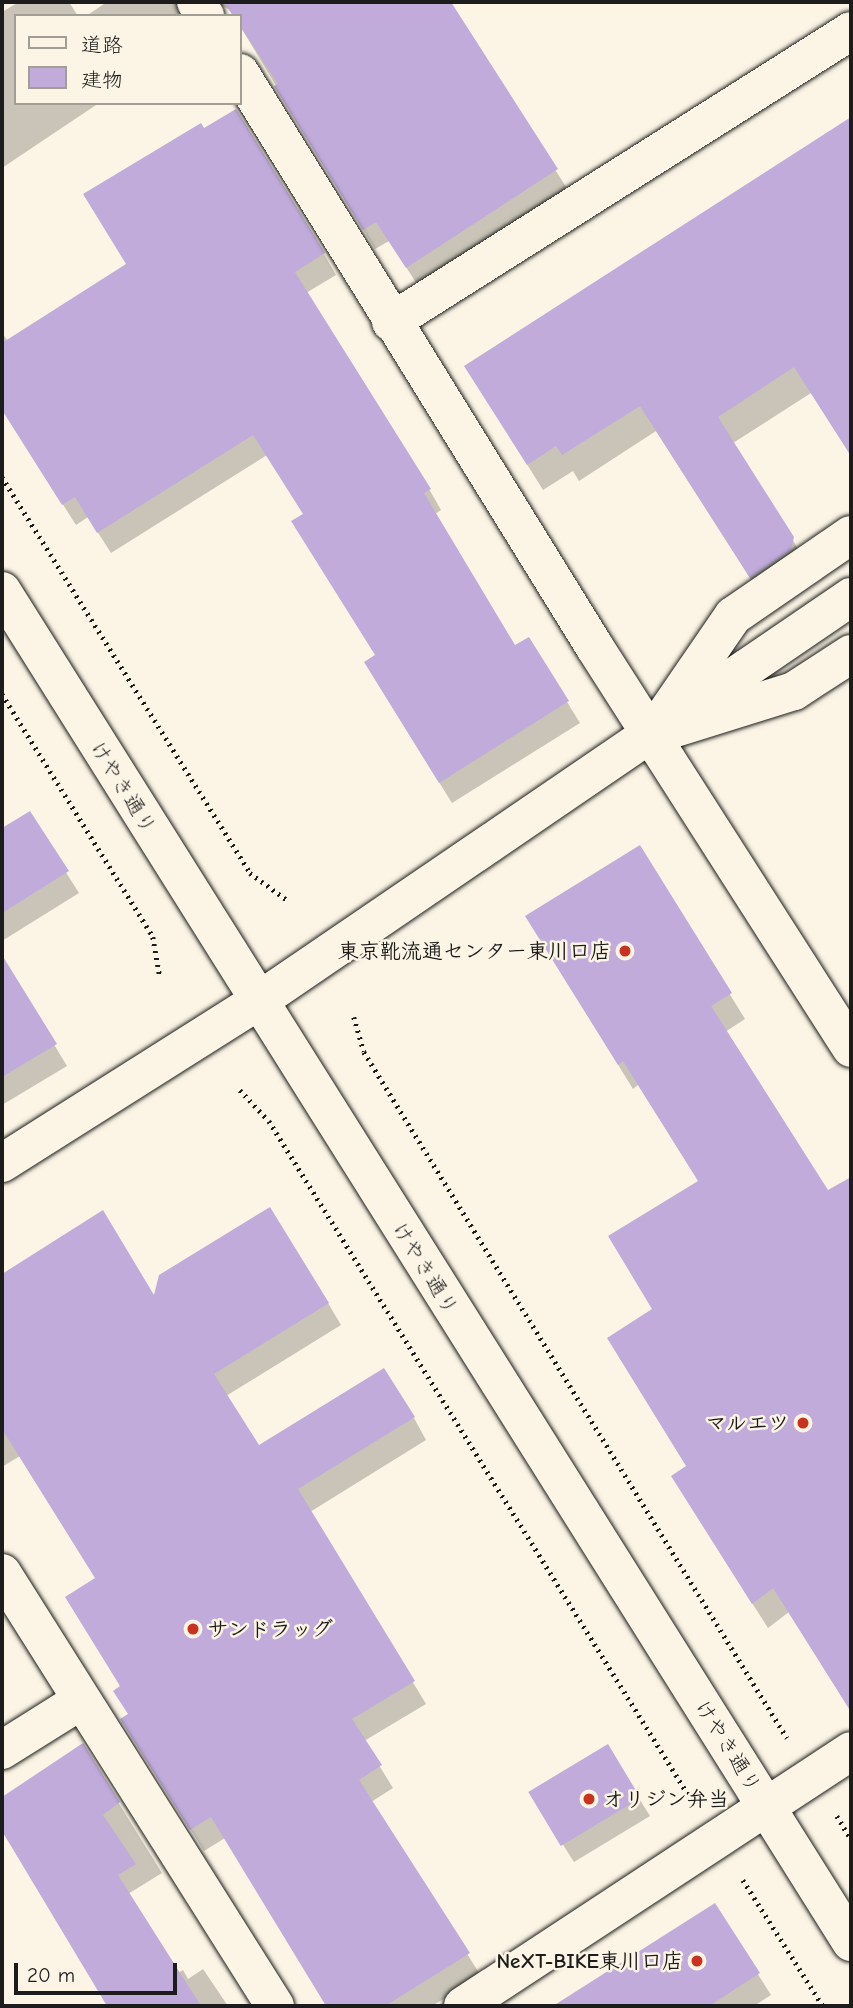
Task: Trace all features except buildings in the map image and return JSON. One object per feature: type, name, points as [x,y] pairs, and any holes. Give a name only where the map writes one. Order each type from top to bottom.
[{"type":"street","points":[[391,322],[851,31]]},
{"type":"street","points":[[242,76],[391,322],[650,735],[851,1048]]},
{"type":"street","points":[[650,735],[733,616],[851,536]]},
{"type":"street","name":"けやき通り","points":[[2,591],[257,1002],[851,1942]]},
{"type":"street","points":[[2,1163],[257,1002],[851,597]]},
{"type":"street","points":[[650,735],[794,691],[851,654]]},
{"type":"street","points":[[2,1573],[80,1701],[275,2006]]},
{"type":"street","points":[[2,1750],[80,1701]]},
{"type":"street","points":[[463,2006],[851,1751]]},
{"type":"path","points":[[2,477],[250,873],[287,900]]},
{"type":"path","points":[[2,694],[153,937],[160,976]]},
{"type":"path","points":[[354,1017],[364,1052],[851,1839]]},
{"type":"path","points":[[240,1090],[269,1121],[823,2006]]},
{"type":"place","name":"東京靴流通センター東川口店","points":[[625,951]]},
{"type":"place","name":"マルエツ","points":[[803,1423]]},
{"type":"place","name":"サンドラッグ","points":[[193,1629]]},
{"type":"place","name":"オリジン弁当","points":[[589,1799]]},
{"type":"place","name":"NeXT-BIKE東川口店","points":[[697,1961]]}]
